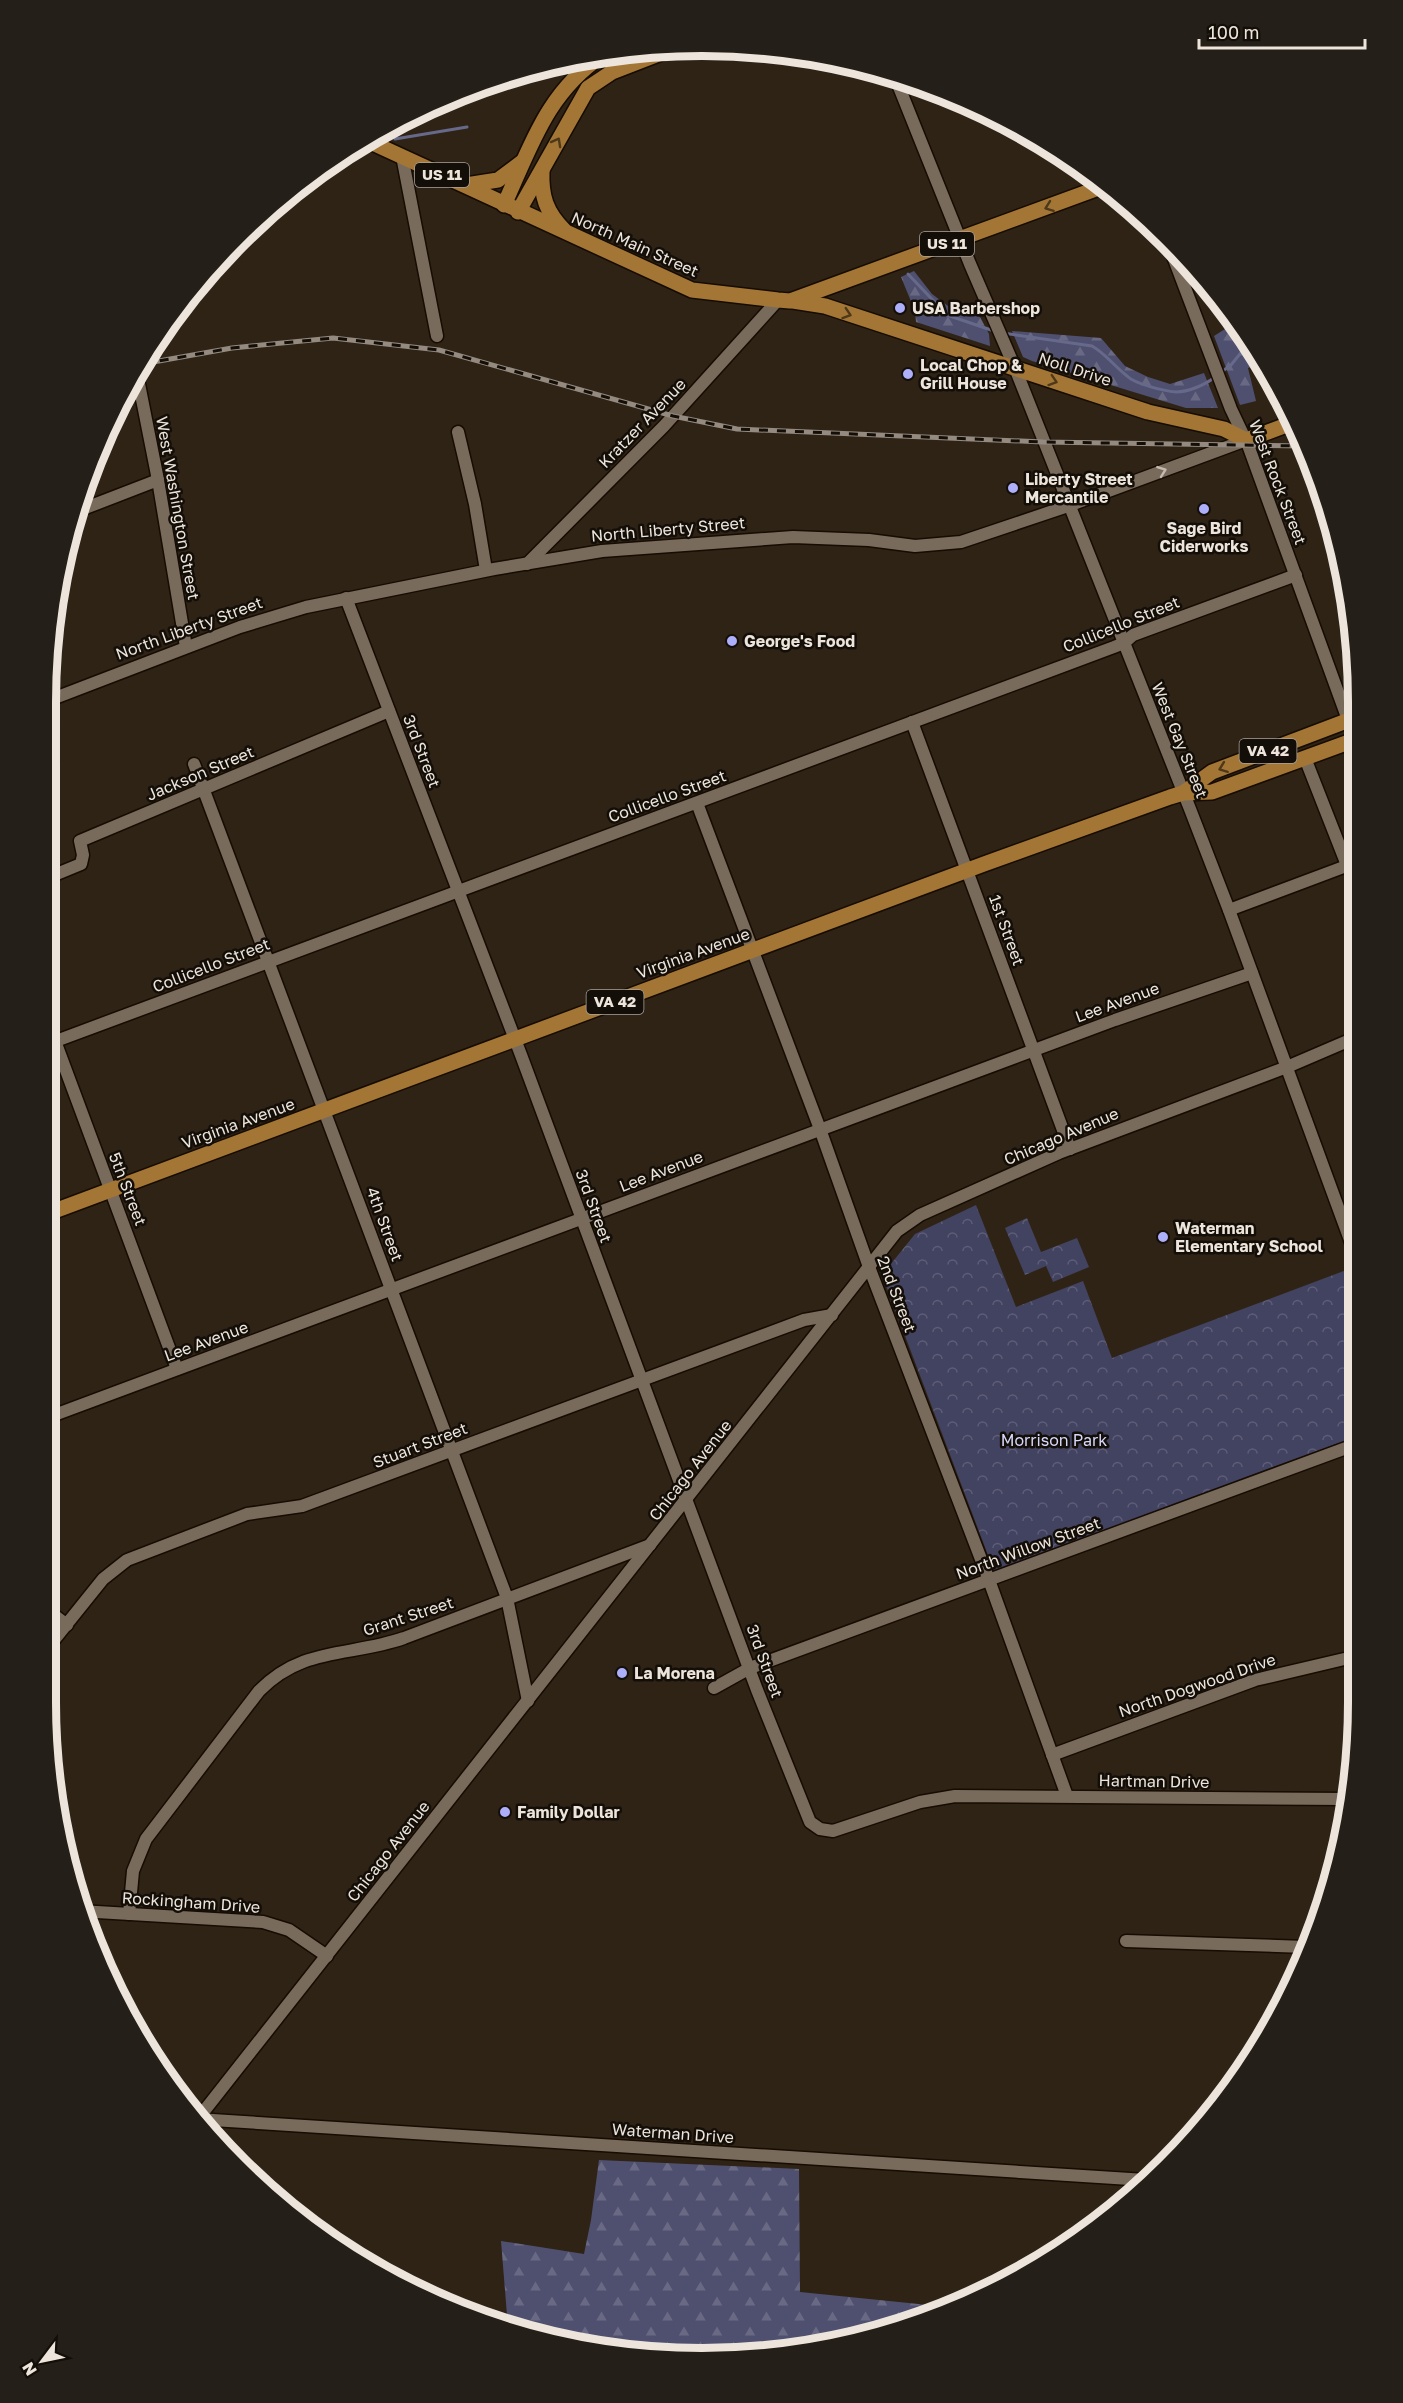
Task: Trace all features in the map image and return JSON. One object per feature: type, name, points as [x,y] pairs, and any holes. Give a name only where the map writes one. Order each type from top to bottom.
[{"type":"main road","points":[[511,208],[542,169],[584,94],[593,84],[612,72],[648,58]]},
{"type":"main road","points":[[511,208],[525,160],[541,124],[560,93],[587,66]]},
{"type":"main road","name":"North Main Street","points":[[375,144],[692,290],[784,301],[1095,189]]},
{"type":"main road","points":[[463,186],[498,180],[525,160]]},
{"type":"main road","points":[[542,169],[541,187],[547,208],[555,221],[568,234]]},
{"type":"main road","name":"Noll Drive","points":[[784,301],[825,306],[1148,412],[1224,429],[1246,440]]},
{"type":"main road","name":"North Liberty Street","points":[[1246,440],[1285,425]]},
{"type":"main road","name":"VA 42","points":[[1184,793],[1212,772],[1348,721]]},
{"type":"main road","name":"VA 42","points":[[1184,793],[1212,792],[1348,742]]},
{"type":"main road","name":"Virginia Avenue","points":[[56,1210],[967,870],[1184,793]]},
{"type":"street","name":"West Gay Street","points":[[899,87],[1015,368],[1230,910],[1348,1234]]},
{"type":"street","points":[[402,156],[437,336]]},
{"type":"street","name":"West Rock Street","points":[[1176,265],[1348,706]]},
{"type":"street","name":"Kratzer Avenue","points":[[527,564],[784,301]]},
{"type":"street","name":"West Washington Street","points":[[139,384],[158,480],[186,647]]},
{"type":"street","points":[[458,432],[475,504],[486,570]]},
{"type":"street","name":"North Liberty Street","points":[[56,697],[186,647],[273,617],[346,598],[486,570],[602,551],[793,537],[869,540],[915,546],[945,545],[976,538],[1068,506],[1246,440]]},
{"type":"street","points":[[86,508],[158,480]]},
{"type":"street","name":"Collicello Street","points":[[56,1041],[1124,643],[1133,635],[1296,575]]},
{"type":"street","name":"3rd Street","points":[[346,598],[515,1039],[803,1806],[813,1825],[820,1829],[833,1831],[920,1802],[962,1796]]},
{"type":"street","name":"Jackson Street","points":[[56,874],[81,864],[83,855],[80,841],[389,711]]},
{"type":"street","name":"1st Street","points":[[912,722],[1070,1149]]},
{"type":"street","points":[[1305,758],[1348,855]]},
{"type":"street","name":"4th Street","points":[[194,764],[507,1598],[528,1701]]},
{"type":"street","name":"2nd Street","points":[[697,803],[820,1129],[869,1267],[989,1580],[1067,1796]]},
{"type":"street","points":[[1230,910],[1348,866]]},
{"type":"street","name":"Lee Avenue","points":[[56,1414],[1115,1020],[1252,974]]},
{"type":"street","name":"Chicago Avenue","points":[[203,2112],[893,1236],[915,1218],[1070,1149],[1287,1067],[1348,1041]]},
{"type":"street","name":"5th Street","points":[[56,1053],[177,1369]]},
{"type":"street","name":"Stuart Street","points":[[56,1638],[103,1579],[118,1565],[136,1556],[247,1514],[302,1506],[804,1320],[832,1315]]},
{"type":"street","name":"North Willow Street","points":[[714,1688],[750,1668],[1348,1447]]},
{"type":"street","name":"Grant Street","points":[[129,1914],[135,1864],[151,1830],[260,1691],[275,1676],[309,1658],[394,1641],[651,1545]]},
{"type":"street","points":[[56,1617],[67,1625]]},
{"type":"street","name":"North Dogwood Drive","points":[[1052,1755],[1255,1680],[1348,1658]]},
{"type":"street","name":"Hartman Drive","points":[[962,1796],[1340,1799]]},
{"type":"street","name":"Rockingham Drive","points":[[91,1912],[272,1924],[297,1934],[327,1956]]},
{"type":"street","points":[[1126,1941],[1299,1947]]},
{"type":"street","name":"Waterman Drive","points":[[211,2121],[1135,2179]]},
{"type":"green space","points":[[914,271],[932,294],[952,309],[980,317],[989,334],[990,346],[916,322],[915,311],[901,277]]},
{"type":"green space","points":[[1228,327],[1239,343],[1253,366],[1248,368],[1256,401],[1240,405],[1214,336]]},
{"type":"green space","points":[[1012,331],[1101,338],[1125,366],[1170,384],[1204,373],[1218,408],[1186,408],[1032,361],[1023,357]]},
{"type":"green space","name":"Morrison Park","points":[[976,1205],[1016,1307],[1083,1281],[1112,1358],[1348,1269],[1348,1439],[994,1571],[882,1275],[915,1234]]},
{"type":"green space","points":[[1027,1218],[1041,1252],[1077,1238],[1089,1267],[1053,1282],[1046,1266],[1025,1275],[1005,1228]]},
{"type":"green space","points":[[599,2160],[799,2169],[800,2292],[930,2305],[869,2325],[828,2335],[786,2342],[702,2348],[617,2342],[575,2335],[507,2317],[501,2241],[584,2254]]},
{"type":"waterway","points":[[395,139],[467,127]]},
{"type":"waterway","points":[[908,274],[947,315],[994,331]]},
{"type":"waterway","points":[[1003,333],[1092,346],[1131,379],[1164,390],[1186,391],[1215,377]]},
{"type":"waterway","points":[[1220,373],[1231,365],[1243,350]]},
{"type":"railway","points":[[152,362],[232,348],[333,338],[439,350],[673,416],[737,429],[1043,442],[1294,446]]},
{"type":"place","name":"USA Barbershop","points":[[900,308]]},
{"type":"place","name":"Local Chop & Grill House","points":[[908,374]]},
{"type":"place","name":"Liberty Street Mercantile","points":[[1013,488]]},
{"type":"place","name":"Sage Bird Ciderworks","points":[[1204,509]]},
{"type":"place","name":"George's Food","points":[[732,641]]},
{"type":"place","name":"Waterman Elementary School","points":[[1163,1237]]},
{"type":"place","name":"La Morena","points":[[622,1673]]},
{"type":"place","name":"Family Dollar","points":[[505,1812]]}]
